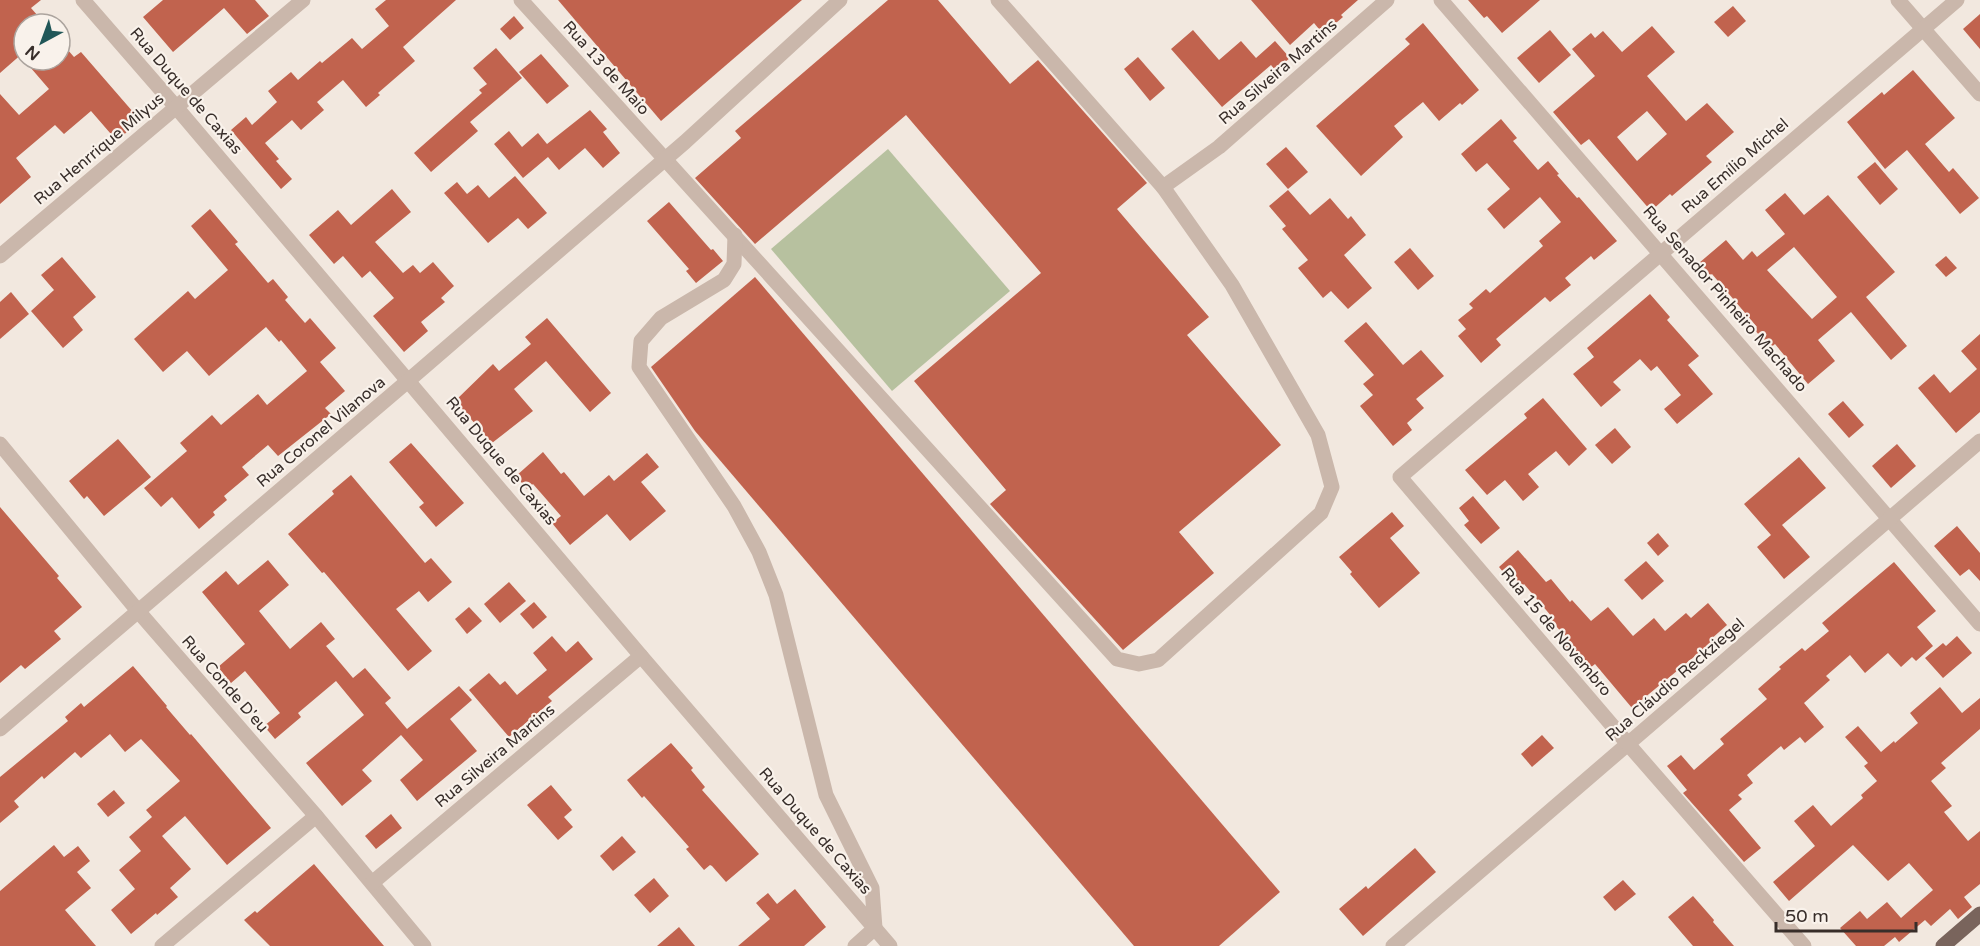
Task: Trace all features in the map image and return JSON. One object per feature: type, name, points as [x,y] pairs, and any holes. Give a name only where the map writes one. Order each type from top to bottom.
[{"type":"main road","points":[[1943,946],[1980,914]]},
{"type":"street","name":"Rua Duque de Caxias","points":[[83,0],[890,946]]},
{"type":"street","name":"Rua Henrrique Milyus","points":[[0,256],[303,0]]},
{"type":"street","name":"Rua 13 de Maio","points":[[521,0],[1117,658],[1139,664],[1158,660],[1321,513],[1332,487],[1318,435],[1232,285],[1163,188],[998,0]]},
{"type":"street","name":"Rua Coronel Vilanova","points":[[0,729],[664,160],[840,0]]},
{"type":"street","name":"Rua Silveira Martins","points":[[1163,188],[1219,147],[1387,0]]},
{"type":"street","name":"Rua Senador Pinheiro Machado","points":[[1441,0],[1662,253],[1980,624]]},
{"type":"street","points":[[1898,0],[1980,94]]},
{"type":"street","name":"Rua Emílio Michel","points":[[1400,477],[1957,0]]},
{"type":"street","points":[[735,235],[734,264],[724,280],[661,318],[641,341],[639,366],[735,506],[759,552],[776,595],[826,795],[873,888],[875,928],[855,946]]},
{"type":"street","name":"Rua Cláudio Reckziegel","points":[[1394,946],[1980,441]]},
{"type":"street","name":"Rua Conde D'eu","points":[[0,444],[138,611],[316,816],[424,946]]},
{"type":"street","name":"Rua 15 de Novembro","points":[[1400,477],[1804,946]]},
{"type":"street","name":"Rua Silveira Martins","points":[[372,883],[641,656]]},
{"type":"street","points":[[162,946],[316,816]]},
{"type":"green space","points":[[888,149],[1010,291],[892,391],[771,249]]},
{"type":"building","points":[[0,0],[41,0],[31,8],[34,12],[12,12],[12,62],[0,73]]},
{"type":"building","points":[[163,0],[255,0],[269,16],[247,34],[224,8],[173,52],[143,17]]},
{"type":"building","points":[[386,0],[456,0],[403,47],[415,61],[378,93],[380,95],[366,107],[343,80],[317,102],[324,110],[301,130],[292,120],[265,143],[279,159],[276,161],[292,179],[281,189],[231,130],[246,117],[252,125],[277,102],[268,91],[291,72],[298,80],[352,38],[362,49],[389,26],[375,9]]},
{"type":"building","points":[[558,0],[802,0],[661,121]]},
{"type":"building","points":[[888,0],[938,0],[1010,84],[1038,60],[1147,183],[1117,209],[1209,317],[1187,335],[1281,445],[1179,532],[1214,573],[1123,650],[990,504],[1006,490],[914,381],[1041,273],[906,115],[755,244],[695,178],[741,138],[735,131]]},
{"type":"building","points":[[1251,0],[1358,0],[1323,34],[1314,23],[1290,45]]},
{"type":"building","points":[[1468,0],[1540,0],[1502,33]]},
{"type":"building","points":[[1733,6],[1746,21],[1728,37],[1714,22]]},
{"type":"building","points":[[1980,14],[1980,49],[1963,29]]},
{"type":"building","points":[[514,16],[524,28],[510,40],[500,29]]},
{"type":"building","points":[[1423,23],[1479,90],[1439,121],[1423,102],[1394,126],[1403,137],[1361,176],[1316,126],[1410,44],[1405,39]]},
{"type":"building","points":[[1652,26],[1675,52],[1647,76],[1686,121],[1707,103],[1734,132],[1706,156],[1712,162],[1651,211],[1589,139],[1581,145],[1553,112],[1595,76],[1572,49],[1591,33],[1595,38],[1603,31],[1622,52]],"holes":[[[1647,111],[1667,134],[1637,161],[1617,137]]]},
{"type":"building","points":[[1193,30],[1219,60],[1241,41],[1256,58],[1275,41],[1290,58],[1275,70],[1271,65],[1222,107],[1171,49]]},
{"type":"building","points":[[1550,30],[1571,55],[1539,83],[1517,58]]},
{"type":"building","points":[[496,48],[522,78],[470,122],[478,131],[431,172],[414,153],[482,93],[479,90],[487,84],[473,68]]},
{"type":"building","points":[[81,52],[140,120],[117,141],[91,111],[64,134],[55,125],[16,158],[31,177],[0,204],[0,94],[19,115],[49,89],[34,72],[72,72],[72,55],[74,57]]},
{"type":"building","points":[[541,54],[569,86],[547,104],[519,72]]},
{"type":"building","points":[[1138,57],[1165,88],[1150,101],[1124,69]]},
{"type":"building","points":[[1913,70],[1955,118],[1925,144],[1949,172],[1953,168],[1979,198],[1960,214],[1907,150],[1885,169],[1847,122],[1882,92],[1884,95]]},
{"type":"building","points":[[590,110],[607,129],[603,132],[620,153],[603,168],[585,148],[559,170],[548,157],[523,178],[494,144],[509,131],[522,147],[538,133],[547,144]]},
{"type":"building","points":[[1501,119],[1517,138],[1513,141],[1538,170],[1548,161],[1559,174],[1557,175],[1617,241],[1594,260],[1591,256],[1565,278],[1571,285],[1550,302],[1545,297],[1496,339],[1501,345],[1481,363],[1458,336],[1466,329],[1458,320],[1473,308],[1469,304],[1486,289],[1490,293],[1543,246],[1539,241],[1561,222],[1540,197],[1504,229],[1487,209],[1510,189],[1487,163],[1476,172],[1461,154]]},
{"type":"building","points":[[1286,147],[1308,172],[1288,189],[1266,164]]},
{"type":"building","points":[[1875,162],[1898,189],[1880,205],[1857,177]]},
{"type":"building","points":[[515,176],[547,213],[528,229],[518,218],[488,243],[444,193],[457,182],[467,194],[478,185],[489,198]]},
{"type":"building","points":[[392,189],[411,212],[375,242],[403,273],[413,265],[420,273],[433,262],[454,286],[441,298],[445,302],[421,322],[428,331],[404,352],[373,316],[394,298],[370,271],[362,278],[343,256],[334,264],[309,235],[338,210],[351,225]]},
{"type":"building","points":[[1288,190],[1310,215],[1330,198],[1348,219],[1351,216],[1366,235],[1344,255],[1372,288],[1348,309],[1331,291],[1323,298],[1298,268],[1308,260],[1282,229],[1286,226],[1269,206]]},
{"type":"building","points":[[1785,193],[1804,215],[1828,195],[1895,272],[1866,297],[1907,346],[1891,360],[1851,312],[1818,340],[1835,361],[1808,384],[1775,344],[1770,348],[1754,329],[1757,327],[1712,274],[1709,276],[1699,263],[1726,240],[1743,260],[1752,251],[1757,257],[1785,234],[1765,210]],"holes":[[[1794,247],[1837,297],[1812,319],[1767,270]]]},
{"type":"building","points":[[669,202],[723,261],[696,283],[686,271],[689,269],[647,221]]},
{"type":"building","points":[[210,209],[238,242],[235,244],[268,283],[273,279],[288,297],[285,300],[305,323],[310,318],[336,348],[320,362],[345,391],[325,408],[331,414],[278,456],[268,445],[242,467],[249,475],[224,496],[227,500],[199,529],[172,497],[161,507],[144,488],[187,451],[180,443],[212,415],[221,425],[258,394],[267,405],[307,371],[281,340],[279,342],[266,327],[209,376],[187,351],[163,372],[134,339],[188,291],[195,299],[228,270],[191,226]]},
{"type":"building","points":[[1410,248],[1434,276],[1418,290],[1394,262]]},
{"type":"building","points":[[1946,256],[1957,268],[1946,277],[1935,265]]},
{"type":"building","points":[[62,257],[96,297],[73,317],[83,330],[63,348],[31,311],[54,290],[41,275]]},
{"type":"building","points":[[755,277],[1280,892],[1219,946],[1134,946],[695,431],[651,367]]},
{"type":"building","points":[[11,292],[29,314],[0,339],[0,302]]},
{"type":"building","points":[[1650,294],[1670,317],[1667,320],[1699,356],[1688,365],[1713,394],[1677,424],[1664,409],[1681,395],[1657,366],[1651,371],[1640,359],[1613,382],[1621,390],[1601,407],[1573,374],[1594,357],[1587,348]]},
{"type":"building","points":[[547,318],[611,393],[590,412],[546,361],[514,389],[533,411],[492,443],[455,401],[493,364],[499,371],[531,344],[525,337]]},
{"type":"building","points":[[1366,322],[1403,365],[1421,350],[1444,376],[1416,399],[1424,408],[1407,423],[1412,430],[1393,446],[1360,406],[1373,395],[1363,384],[1374,375],[1344,341]]},
{"type":"building","points":[[1980,334],[1980,412],[1956,433],[1918,388],[1934,374],[1950,393],[1977,369],[1961,351]]},
{"type":"building","points":[[1543,398],[1587,449],[1569,466],[1556,451],[1528,474],[1539,487],[1523,501],[1505,480],[1487,495],[1465,470],[1527,418],[1524,414]]},
{"type":"building","points":[[1843,401],[1864,425],[1849,438],[1828,414]]},
{"type":"building","points":[[1615,428],[1631,447],[1612,464],[1595,445]]},
{"type":"building","points":[[118,439],[151,477],[104,516],[87,496],[84,499],[69,481]]},
{"type":"building","points":[[411,443],[464,503],[436,527],[419,507],[424,503],[389,462]]},
{"type":"building","points":[[1897,444],[1916,466],[1891,488],[1872,466]]},
{"type":"building","points":[[543,452],[561,474],[564,472],[584,496],[609,475],[614,481],[647,453],[659,467],[641,482],[666,511],[630,541],[607,514],[570,545],[552,523],[561,516],[533,484],[527,489],[516,476]]},
{"type":"building","points":[[1799,457],[1826,488],[1782,525],[1810,557],[1784,579],[1757,547],[1771,535],[1744,504]]},
{"type":"building","points":[[351,475],[425,563],[431,558],[452,582],[428,602],[419,591],[396,609],[432,651],[408,671],[324,572],[322,573],[288,534],[334,494],[332,491]]},
{"type":"building","points":[[1473,496],[1500,528],[1481,544],[1464,525],[1469,521],[1459,508]]},
{"type":"building","points":[[0,507],[59,576],[57,578],[82,607],[54,631],[61,639],[25,669],[21,665],[0,683]]},
{"type":"building","points":[[1392,512],[1404,526],[1390,538],[1420,573],[1379,608],[1350,574],[1352,572],[1339,557]]},
{"type":"building","points":[[1957,526],[1980,553],[1980,581],[1969,569],[1960,576],[1934,546]]},
{"type":"building","points":[[1658,533],[1669,546],[1658,556],[1647,543]]},
{"type":"building","points":[[1518,550],[1546,582],[1551,579],[1570,602],[1572,600],[1591,621],[1608,607],[1633,636],[1654,618],[1665,631],[1686,613],[1691,618],[1708,603],[1727,625],[1710,640],[1712,642],[1632,708],[1595,664],[1585,672],[1562,646],[1569,641],[1550,619],[1552,617],[1524,584],[1518,590],[1499,567]]},
{"type":"building","points":[[268,560],[289,585],[259,611],[290,649],[321,622],[335,639],[326,646],[353,678],[365,668],[391,698],[385,703],[407,729],[459,686],[472,700],[450,719],[477,751],[417,801],[400,780],[423,760],[401,735],[362,770],[372,781],[342,806],[306,763],[364,715],[336,681],[298,713],[301,717],[275,739],[264,726],[280,713],[245,671],[231,683],[218,667],[245,644],[202,592],[226,571],[238,585]]},
{"type":"building","points":[[1646,561],[1664,581],[1642,600],[1624,580]]},
{"type":"building","points":[[1894,562],[1936,611],[1917,627],[1933,646],[1916,661],[1912,657],[1901,667],[1888,653],[1865,673],[1850,655],[1826,676],[1830,680],[1804,703],[1824,727],[1805,743],[1800,737],[1784,750],[1781,746],[1747,775],[1753,783],[1738,795],[1742,799],[1729,810],[1761,848],[1744,862],[1683,793],[1687,790],[1667,766],[1681,755],[1694,770],[1724,744],[1720,739],[1767,699],[1758,689],[1802,648],[1805,651],[1829,631],[1822,623]]},
{"type":"building","points":[[509,582],[526,601],[500,623],[484,604]]},
{"type":"building","points":[[534,602],[547,617],[533,629],[520,614]]},
{"type":"building","points":[[469,607],[482,621],[467,634],[455,619]]},
{"type":"building","points":[[552,636],[566,652],[578,641],[593,659],[548,697],[552,701],[509,737],[469,690],[489,673],[500,685],[505,681],[517,695],[547,670],[533,653]]},
{"type":"building","points":[[1957,636],[1972,653],[1943,678],[1925,658],[1943,643],[1946,646]]},
{"type":"building","points":[[133,666],[271,828],[227,865],[185,816],[162,836],[191,869],[170,888],[178,897],[131,934],[111,910],[135,889],[119,870],[141,851],[129,837],[152,817],[146,810],[180,781],[141,739],[125,752],[110,734],[81,758],[75,752],[44,779],[42,776],[14,801],[19,807],[0,823],[0,777],[68,721],[65,717],[81,703],[84,707]]},
{"type":"building","points":[[1940,687],[1962,713],[1980,698],[1980,729],[1941,763],[1946,768],[1931,781],[1952,806],[1944,812],[1968,841],[1980,831],[1980,884],[1964,897],[1972,907],[1958,919],[1950,909],[1931,926],[1925,920],[1899,942],[1895,937],[1884,946],[1856,946],[1840,928],[1860,911],[1867,919],[1887,902],[1901,918],[1933,890],[1909,863],[1888,881],[1853,845],[1789,901],[1773,882],[1815,846],[1794,821],[1813,805],[1831,826],[1863,798],[1861,795],[1877,781],[1864,766],[1868,763],[1845,737],[1858,726],[1881,752],[1918,723],[1910,713]]},
{"type":"building","points":[[1542,735],[1554,748],[1532,767],[1521,754]]},
{"type":"building","points":[[671,743],[693,768],[691,770],[705,787],[702,790],[759,854],[726,882],[712,866],[704,870],[686,849],[689,847],[627,780]]},
{"type":"building","points":[[551,785],[572,810],[564,817],[573,827],[558,840],[527,805]]},
{"type":"building","points":[[114,790],[125,803],[108,817],[97,804]]},
{"type":"building","points":[[391,814],[402,828],[376,849],[365,836]]},
{"type":"building","points":[[622,836],[636,852],[613,871],[600,856]]},
{"type":"building","points":[[54,845],[64,857],[78,846],[90,861],[77,872],[91,888],[65,910],[96,946],[0,946],[0,891]]},
{"type":"building","points":[[1415,848],[1436,872],[1363,936],[1339,909],[1366,886],[1368,889]]},
{"type":"building","points":[[314,864],[384,946],[270,946],[244,920],[255,911],[257,913]]},
{"type":"building","points":[[654,878],[669,896],[650,913],[634,895]]},
{"type":"building","points":[[1623,880],[1636,894],[1615,911],[1603,897]]},
{"type":"building","points":[[795,889],[826,927],[804,946],[738,946],[770,919],[756,903],[768,893],[777,904]]},
{"type":"building","points":[[1693,896],[1734,946],[1693,946],[1668,917]]},
{"type":"building","points":[[679,927],[695,946],[657,946]]}]
